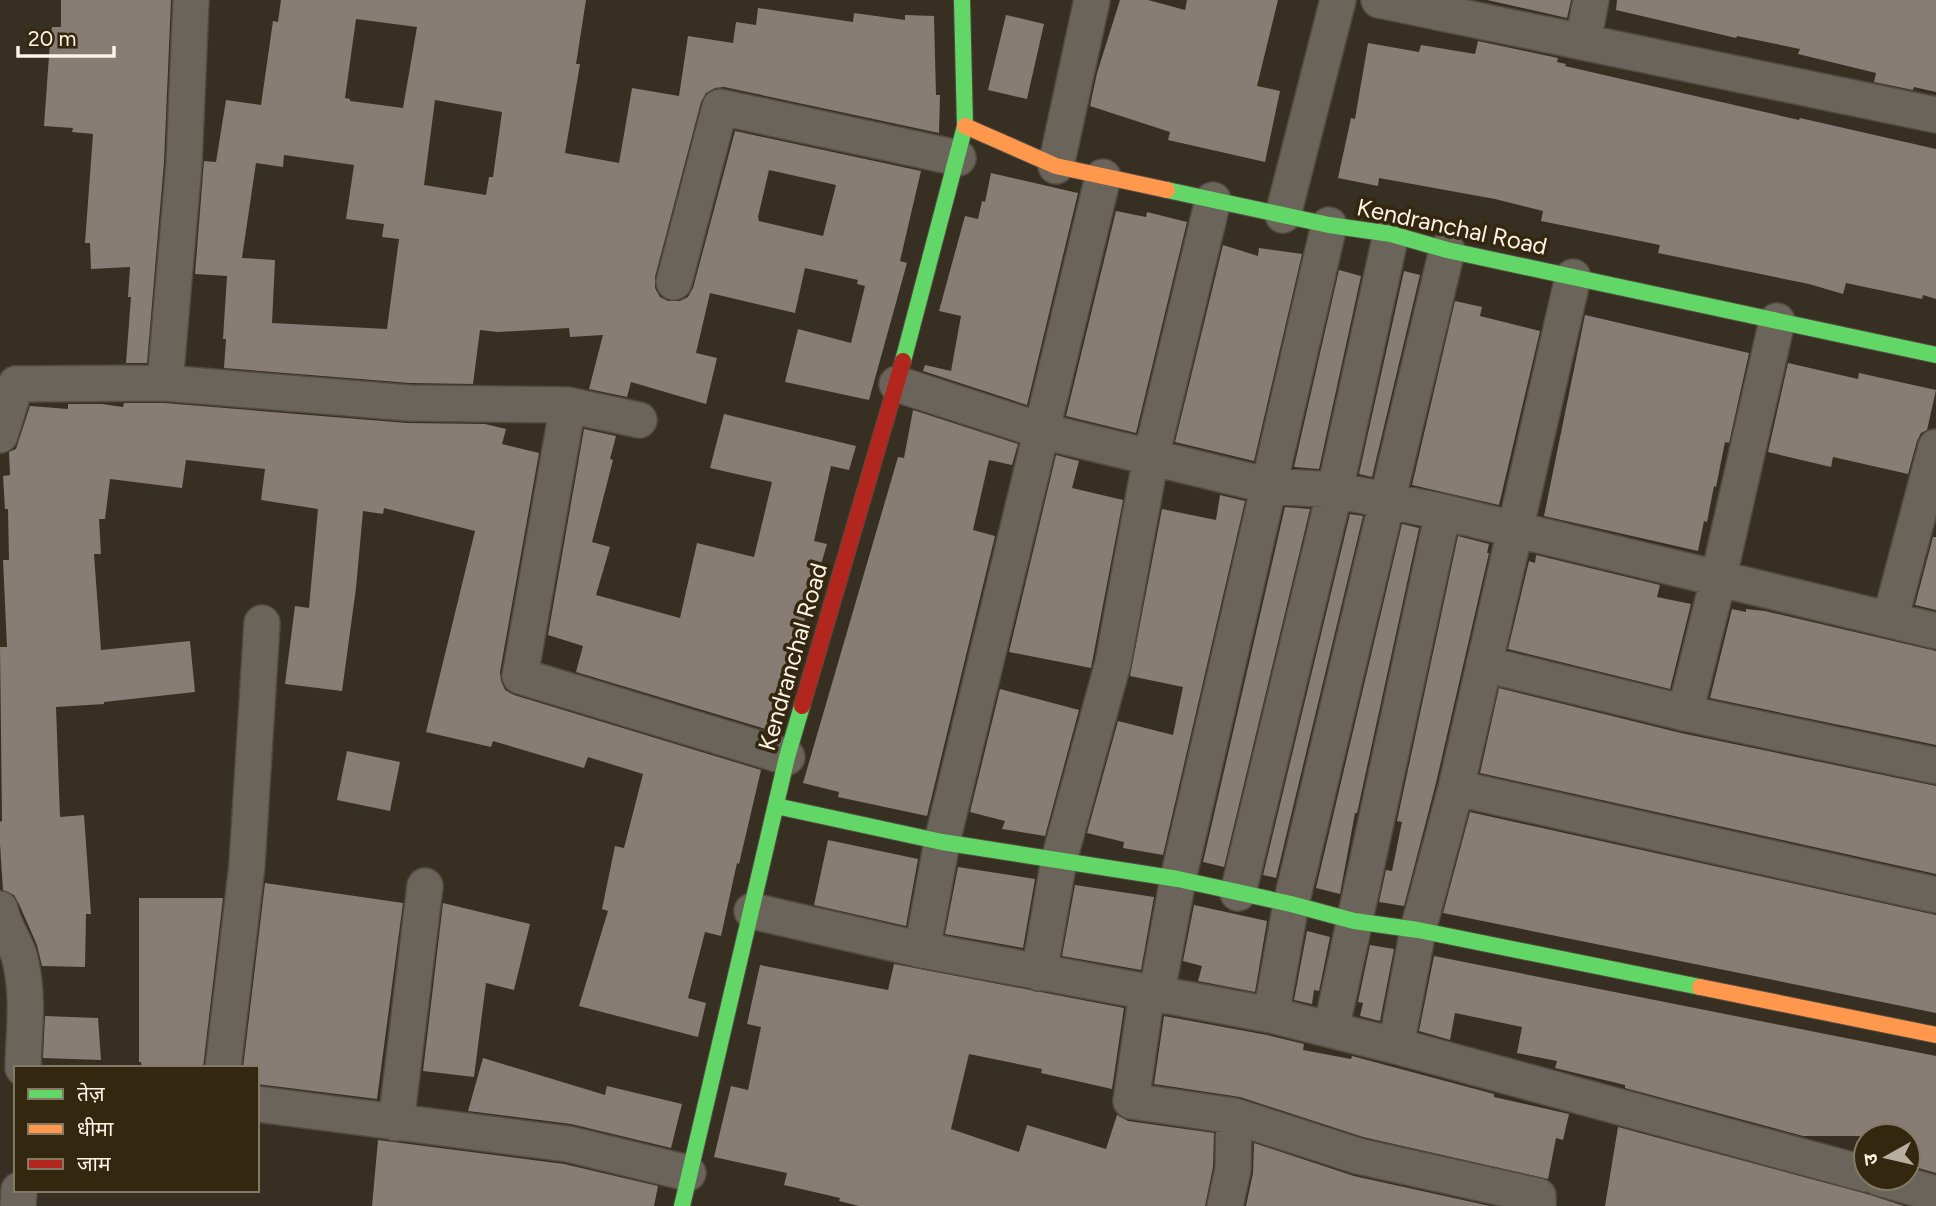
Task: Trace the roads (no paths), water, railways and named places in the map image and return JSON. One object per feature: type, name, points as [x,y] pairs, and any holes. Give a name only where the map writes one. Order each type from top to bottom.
[{"type":"street","points":[[165,383],[184,163],[191,0]]},
{"type":"street","name":"Kendranchal Road","points":[[685,1189],[787,757],[897,384],[961,142],[962,0]]},
{"type":"street","points":[[1056,166],[1092,0]]},
{"type":"street","points":[[1283,215],[1338,0]]},
{"type":"street","points":[[1379,0],[1936,115]]},
{"type":"street","points":[[1583,42],[1591,0]]},
{"type":"street","points":[[674,282],[720,107],[961,142]]},
{"type":"street","name":"Kendranchal Road","points":[[961,142],[1103,177],[1329,225],[1391,234],[1447,250],[1936,355]]},
{"type":"street","points":[[922,950],[942,842],[1103,177]]},
{"type":"street","points":[[1039,973],[1059,860],[1113,663],[1151,457],[1213,200]]},
{"type":"street","points":[[1329,225],[1152,992],[1131,1101],[1234,1116],[1358,1156],[1538,1196],[1538,1206]]},
{"type":"street","points":[[1238,892],[1335,490],[1391,234]]},
{"type":"street","points":[[1271,1015],[1291,904],[1447,250]]},
{"type":"street","points":[[1396,1046],[1418,930],[1456,788],[1573,277]]},
{"type":"street","points":[[1685,713],[1777,321]]},
{"type":"street","points":[[0,435],[16,384],[165,383],[409,403],[568,405],[639,420]]},
{"type":"street","points":[[897,384],[1042,431],[1270,486],[1335,490],[1443,512],[1936,631]]},
{"type":"street","points":[[568,405],[520,676],[787,757]]},
{"type":"street","points":[[1890,620],[1936,447]]},
{"type":"street","points":[[1331,1030],[1443,512]]},
{"type":"street","points":[[223,1066],[247,865],[262,623]]},
{"type":"street","points":[[1483,664],[1685,713],[1936,766]]},
{"type":"street","points":[[1456,788],[1936,895]]},
{"type":"street","points":[[776,806],[942,842],[1178,878],[1291,904],[1354,922],[1418,930],[1936,1035]]},
{"type":"street","points":[[396,1123],[425,886]]},
{"type":"street","points":[[0,909],[20,957],[27,1005],[15,1048]]},
{"type":"street","points":[[752,911],[922,950],[1271,1015],[1396,1046],[1852,1170]]},
{"type":"street","points":[[259,1104],[568,1144],[685,1189]]},
{"type":"street","points":[[1225,1206],[1233,1168],[1234,1116]]}]
